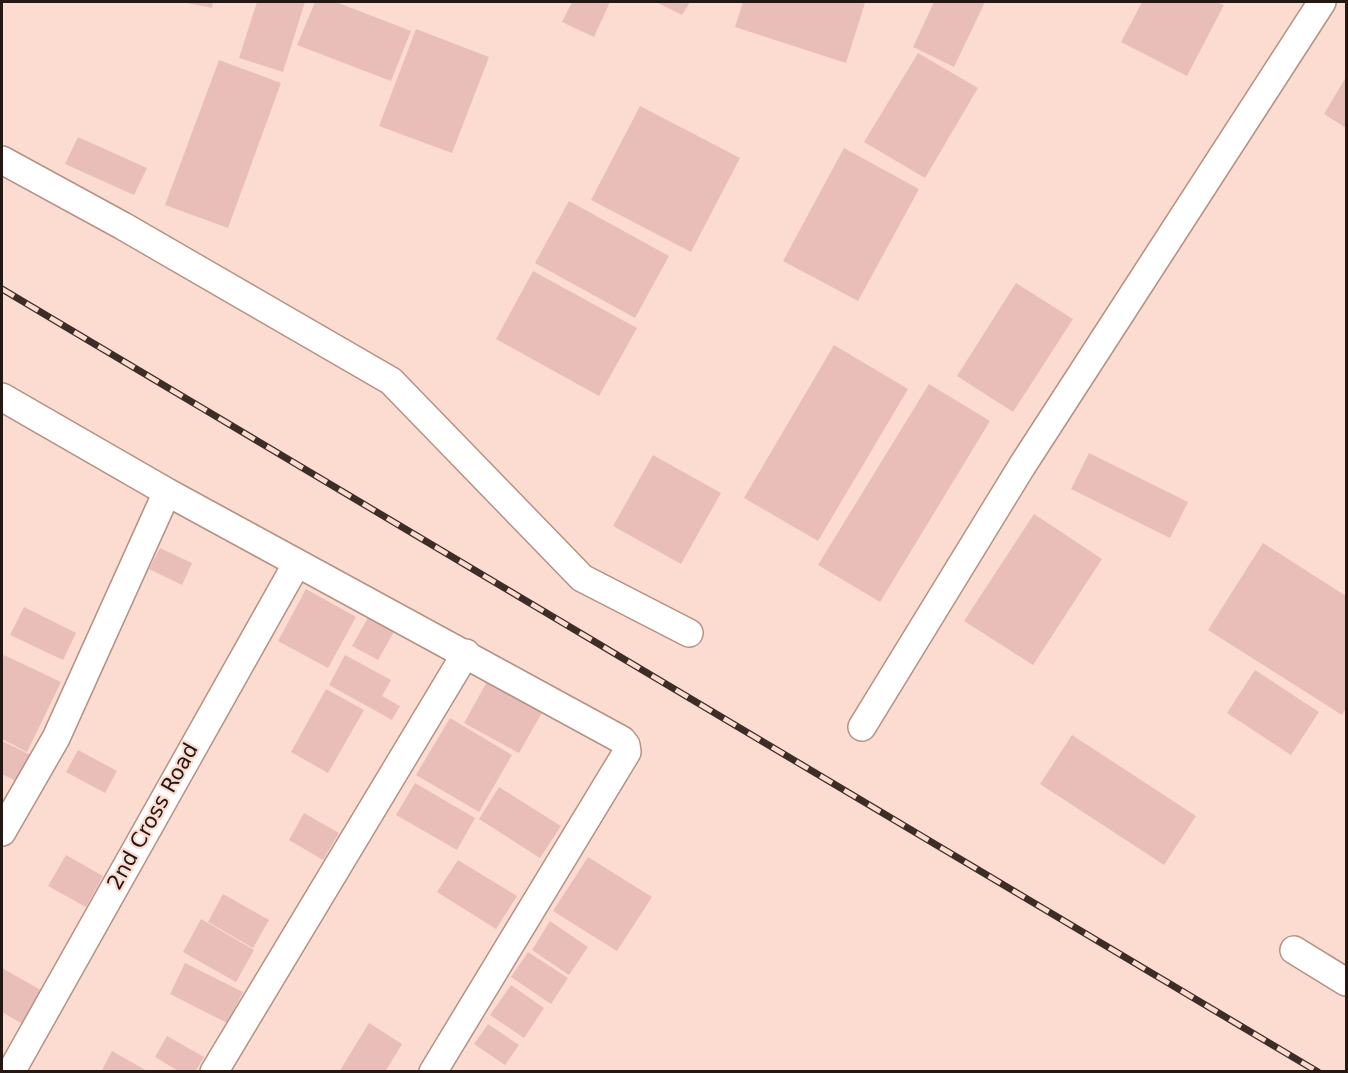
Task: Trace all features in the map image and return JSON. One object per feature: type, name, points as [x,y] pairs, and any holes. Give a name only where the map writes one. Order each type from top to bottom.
[{"type":"street","points":[[862,726],[1022,466],[1322,2]]},
{"type":"street","points":[[2,160],[134,232],[391,381],[582,578],[689,633]]},
{"type":"street","points":[[2,398],[167,492],[622,740],[627,752],[433,1071]]},
{"type":"street","points":[[2,832],[56,738],[167,492]]},
{"type":"street","name":"2nd Cross Road","points":[[11,1071],[297,563]]},
{"type":"street","points":[[214,1071],[466,653]]},
{"type":"street","points":[[1294,950],[1347,982]]},
{"type":"building","points":[[182,2],[213,2],[212,8]]},
{"type":"building","points":[[257,2],[305,2],[283,72],[239,58]]},
{"type":"building","points":[[315,2],[336,2],[411,31],[391,81],[297,45]]},
{"type":"building","points":[[572,2],[610,2],[594,37],[562,22]]},
{"type":"building","points":[[656,2],[690,2],[682,15]]},
{"type":"building","points":[[743,2],[865,3],[846,63],[735,27]]},
{"type":"building","points":[[934,2],[985,2],[954,67],[913,47]]},
{"type":"building","points":[[1142,2],[1217,2],[1224,5],[1187,76],[1121,42]]},
{"type":"building","points":[[416,29],[489,57],[452,153],[379,126]]},
{"type":"building","points":[[918,53],[978,88],[925,178],[864,142]]},
{"type":"building","points":[[219,60],[281,83],[228,228],[165,205]]},
{"type":"building","points":[[1346,77],[1346,128],[1324,114]]},
{"type":"building","points":[[640,106],[740,158],[691,252],[591,200]]},
{"type":"building","points":[[78,137],[147,168],[134,195],[65,164]]},
{"type":"building","points":[[844,148],[919,189],[858,301],[783,261]]},
{"type":"building","points":[[569,201],[669,256],[635,318],[535,263]]},
{"type":"building","points":[[533,271],[637,328],[599,396],[496,339]]},
{"type":"building","points":[[1016,283],[1073,319],[1013,412],[957,376]]},
{"type":"building","points":[[834,345],[908,389],[818,541],[744,498]]},
{"type":"building","points":[[929,384],[990,421],[880,602],[818,565]]},
{"type":"building","points":[[1089,453],[1188,502],[1170,538],[1071,489]]},
{"type":"building","points":[[653,455],[721,493],[681,564],[613,526]]},
{"type":"building","points":[[1034,514],[1102,559],[1033,665],[964,621]]},
{"type":"building","points":[[1263,543],[1346,596],[1346,708],[1342,715],[1208,630]]},
{"type":"building","points":[[160,548],[192,563],[182,585],[149,569]]},
{"type":"building","points":[[306,589],[356,617],[328,668],[278,641]]},
{"type":"building","points":[[24,607],[76,633],[63,660],[10,635]]},
{"type":"building","points":[[369,616],[395,630],[378,660],[352,646]]},
{"type":"building","points":[[4,655],[61,682],[27,752],[2,739],[2,661]]},
{"type":"building","points":[[345,655],[391,680],[382,696],[400,706],[392,720],[329,685]]},
{"type":"building","points":[[1255,670],[1319,712],[1291,755],[1227,713]]},
{"type":"building","points":[[488,680],[543,711],[519,753],[464,723]]},
{"type":"building","points":[[326,689],[364,710],[328,773],[291,752]]},
{"type":"building","points":[[450,718],[512,755],[479,812],[416,775]]},
{"type":"building","points":[[1072,735],[1196,816],[1164,865],[1040,784]]},
{"type":"building","points":[[2,741],[33,756],[20,783],[2,774]]},
{"type":"building","points":[[78,750],[117,771],[105,793],[66,772]]},
{"type":"building","points":[[415,783],[475,818],[457,850],[396,815]]},
{"type":"building","points":[[499,787],[561,826],[540,858],[479,819]]},
{"type":"building","points":[[304,813],[339,833],[323,860],[289,840]]},
{"type":"building","points":[[66,855],[103,876],[86,907],[48,886]]},
{"type":"building","points":[[588,857],[652,897],[617,951],[553,911]]},
{"type":"building","points":[[458,860],[517,896],[496,929],[437,892]]},
{"type":"building","points":[[223,894],[269,920],[253,948],[208,922]]},
{"type":"building","points":[[201,919],[254,950],[236,982],[183,952]]},
{"type":"building","points":[[550,921],[588,947],[569,975],[532,950]]},
{"type":"building","points":[[528,952],[568,978],[551,1004],[511,977]]},
{"type":"building","points":[[185,963],[243,992],[227,1023],[170,994]]},
{"type":"building","points":[[2,968],[53,997],[33,1030],[2,1012]]},
{"type":"building","points":[[511,985],[544,1008],[524,1038],[490,1015]]},
{"type":"building","points":[[369,1023],[402,1044],[385,1072],[339,1072]]},
{"type":"building","points":[[488,1024],[519,1045],[505,1065],[474,1044]]},
{"type":"building","points":[[167,1036],[204,1057],[195,1072],[180,1072],[155,1057]]},
{"type":"building","points":[[112,1051],[149,1072],[101,1072]]},
{"type":"railway","points":[[2,289],[1318,1072]]}]
